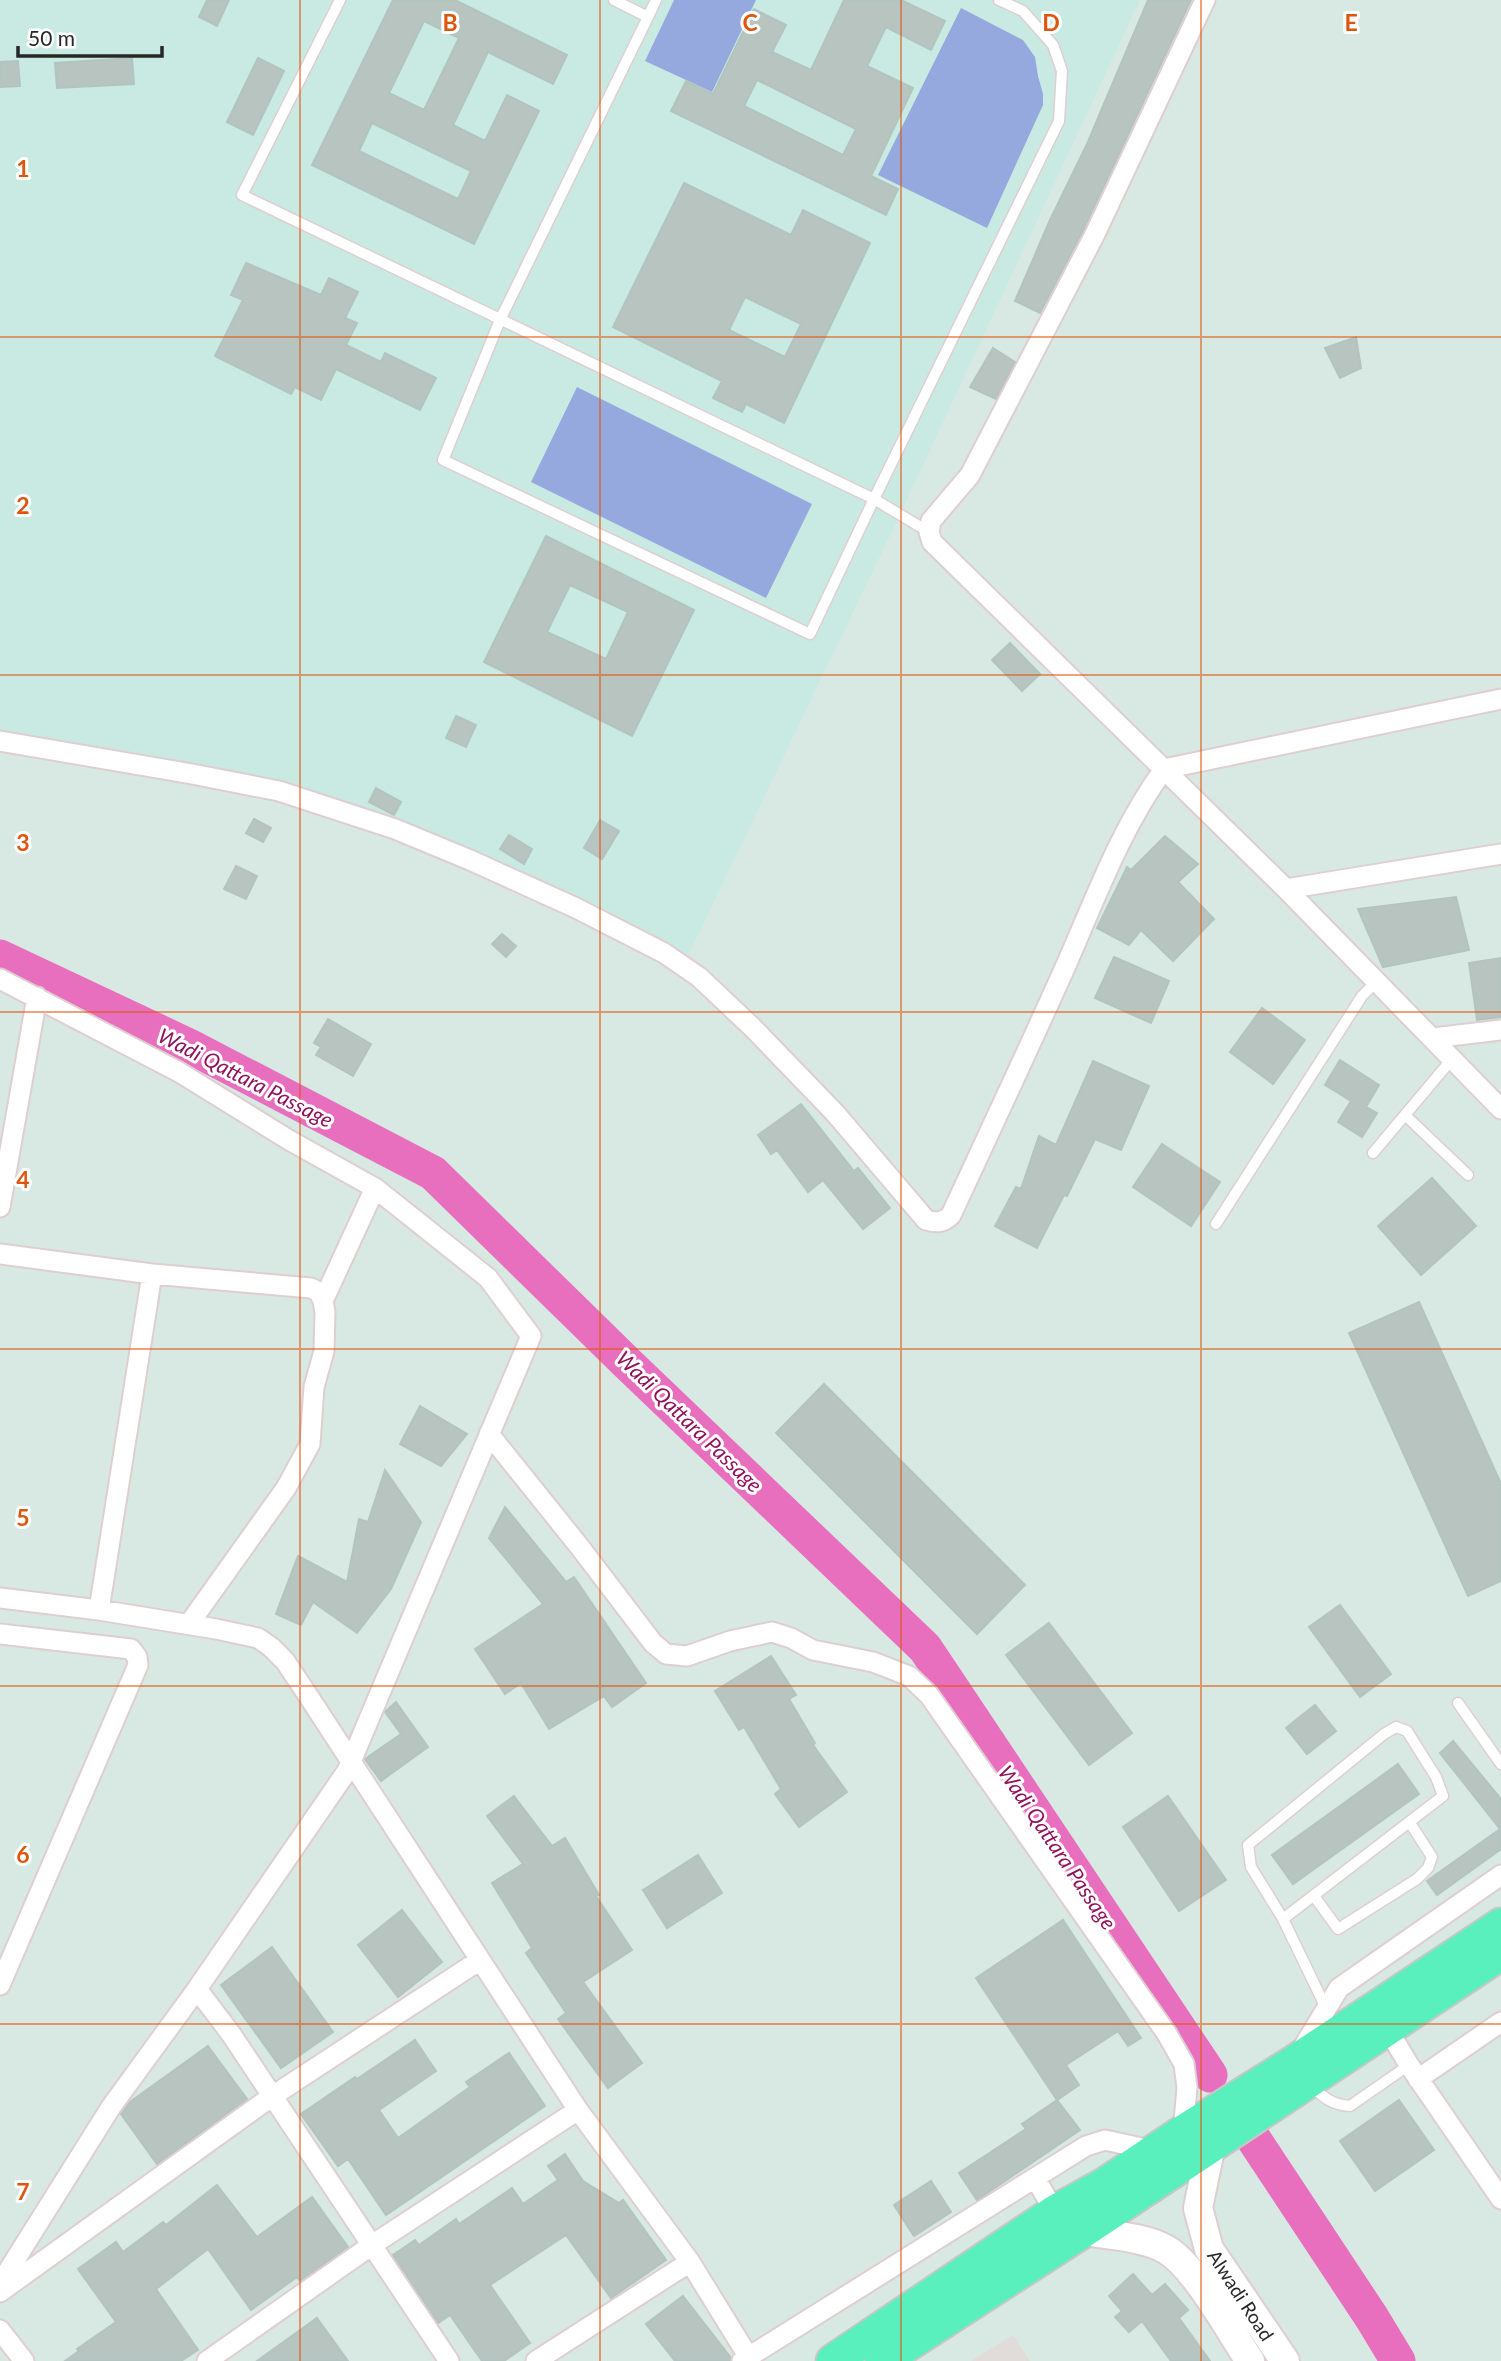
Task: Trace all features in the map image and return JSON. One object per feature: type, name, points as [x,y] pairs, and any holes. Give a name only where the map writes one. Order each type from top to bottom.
[{"type":"highway","points":[[882,2361],[1083,2231],[1197,2138],[1299,2072],[1501,1925]]},
{"type":"highway","points":[[1299,2072],[1387,2028],[1501,1953]]},
{"type":"highway","points":[[833,2361],[1055,2212],[1104,2185],[1155,2151],[1197,2138]]},
{"type":"main road","name":"Alwadi Road","points":[[1197,2138],[1198,2208],[1209,2249],[1285,2361]]},
{"type":"main road","name":"Alwadi Road","points":[[1083,2231],[1134,2239],[1165,2249],[1186,2265],[1250,2361]]},
{"type":"main road","points":[[1186,2265],[1192,2258],[1209,2249]]},
{"type":"street","points":[[1205,0],[1089,246],[970,475],[931,521],[929,532],[932,542],[1286,889],[1501,1109]]},
{"type":"street","points":[[0,741],[279,791],[395,829],[470,860],[576,908],[664,953],[699,977],[753,1028],[835,1113],[926,1220],[936,1223],[945,1221],[951,1215],[1116,849],[1138,807],[1164,769],[1501,699]]},
{"type":"street","points":[[1286,889],[1501,854]]},
{"type":"street","points":[[0,979],[179,1072],[289,1140],[374,1188],[488,1279],[531,1336],[341,1780],[197,1989],[111,2107],[0,2284]]},
{"type":"street","points":[[0,1207],[37,997]]},
{"type":"street","points":[[1433,1038],[1501,1030]]},
{"type":"street","points":[[323,1301],[374,1188]]},
{"type":"street","points":[[0,1254],[152,1274],[311,1288],[319,1292],[323,1301],[324,1350],[314,1387],[310,1444],[286,1488],[189,1624]]},
{"type":"street","points":[[99,1610],[152,1274]]},
{"type":"street","points":[[489,1434],[653,1643],[666,1654],[688,1656],[772,1632],[791,1638],[813,1650],[873,1662],[909,1676],[929,1695],[1167,2034],[1184,2064],[1197,2138]]},
{"type":"street","points":[[0,1598],[99,1610],[258,1638],[285,1661],[578,2110],[690,2262],[747,2360],[1086,2146],[1105,2140],[1155,2151]]},
{"type":"street","points":[[0,1634],[131,1649],[137,1657],[138,1665],[0,1985]]},
{"type":"street","points":[[1299,2072],[1325,2008],[1339,1988],[1501,1875]]},
{"type":"street","points":[[0,2292],[271,2097],[481,1960]]},
{"type":"street","points":[[197,1989],[231,2034],[449,2361]]},
{"type":"street","points":[[1413,2072],[1501,2022]]},
{"type":"street","points":[[1387,2028],[1413,2072],[1501,2199]]},
{"type":"street","points":[[207,2361],[372,2245],[578,2110]]},
{"type":"street","points":[[1035,2178],[1055,2212]]},
{"type":"street","points":[[536,2361],[690,2262]]},
{"type":"street","points":[[0,2330],[24,2361]]},
{"type":"lane","points":[[340,0],[243,195],[874,499],[929,532]]},
{"type":"lane","points":[[614,0],[648,17]]},
{"type":"lane","points":[[656,0],[500,320],[443,460],[810,634],[1059,121],[1062,71],[1053,45],[1023,11],[999,0]]},
{"type":"lane","points":[[1216,1224],[1362,996],[1376,982]]},
{"type":"lane","points":[[1373,1153],[1452,1059]]},
{"type":"lane","points":[[1405,1115],[1468,1175]]},
{"type":"lane","points":[[1458,1703],[1501,1764]]},
{"type":"lane","points":[[1283,1919],[1443,1797],[1436,1777],[1406,1731],[1396,1727],[1384,1734],[1248,1845],[1251,1867],[1283,1919],[1325,2008]]},
{"type":"lane","points":[[1314,1896],[1338,1929],[1417,1879],[1428,1868],[1432,1857],[1410,1823]]},
{"type":"lane","points":[[1299,2072],[1328,2101],[1350,2106],[1413,2072]]},
{"type":"shaded area","points":[[0,0],[1140,0],[896,523],[686,960],[564,892],[279,791],[0,736]]},
{"type":"shaded area","points":[[674,0],[756,0],[712,92],[645,61]]},
{"type":"shaded area","points":[[961,8],[1023,40],[1035,57],[1043,94],[1043,105],[987,228],[878,175]]},
{"type":"shaded area","points":[[577,387],[812,504],[766,598],[531,482]]},
{"type":"shaded area","points":[[1013,2335],[1030,2361],[971,2361]]},
{"type":"building","points":[[207,0],[229,0],[217,26],[199,17]]},
{"type":"building","points":[[393,0],[455,0],[567,55],[553,84],[488,52],[453,125],[485,141],[507,95],[539,111],[474,244],[312,165]],"holes":[[[424,21],[459,38],[424,110],[389,93]],[[372,123],[471,171],[458,199],[359,151]]]},
{"type":"building","points":[[844,0],[901,0],[945,21],[931,50],[886,27],[867,66],[913,88],[871,176],[898,189],[886,215],[671,111],[686,81],[713,94],[754,9],[786,25],[772,52],[811,70]],"holes":[[[757,80],[856,129],[843,155],[744,106]]]},
{"type":"building","points":[[1148,0],[1191,0],[1084,229],[1040,313],[1015,301],[1087,144]]},
{"type":"building","points":[[132,58],[134,84],[57,88],[55,63]]},
{"type":"building","points":[[258,58],[284,71],[253,135],[227,122]]},
{"type":"building","points":[[18,61],[20,86],[0,87],[0,62]]},
{"type":"building","points":[[684,183],[791,235],[803,210],[870,243],[784,423],[746,404],[742,412],[713,398],[722,381],[613,327]],"holes":[[[745,297],[801,324],[785,357],[729,330]]]},
{"type":"building","points":[[246,263],[321,295],[329,278],[358,292],[345,318],[357,323],[346,345],[381,362],[385,353],[436,378],[420,410],[336,369],[321,400],[295,387],[291,394],[215,356],[243,300],[231,295]]},
{"type":"building","points":[[1356,337],[1361,368],[1340,378],[1325,348]]},
{"type":"building","points":[[993,348],[1015,362],[996,399],[970,387]]},
{"type":"building","points":[[546,536],[694,610],[632,736],[484,662]],"holes":[[[570,585],[628,612],[606,659],[547,632]]]},
{"type":"building","points":[[1010,643],[1040,674],[1022,691],[992,660]]},
{"type":"building","points":[[456,716],[476,725],[466,747],[446,738]]},
{"type":"building","points":[[376,788],[401,802],[394,815],[369,802]]},
{"type":"building","points":[[254,819],[271,828],[263,842],[246,833]]},
{"type":"building","points":[[600,820],[619,831],[602,859],[584,848]]},
{"type":"building","points":[[509,835],[532,849],[524,864],[500,849]]},
{"type":"building","points":[[1165,836],[1198,864],[1178,882],[1214,919],[1173,961],[1141,930],[1129,945],[1097,928],[1127,867],[1131,870]]},
{"type":"building","points":[[236,866],[257,876],[246,899],[224,889]]},
{"type":"building","points":[[1456,897],[1469,950],[1383,967],[1358,909]]},
{"type":"building","points":[[502,934],[516,946],[506,957],[492,944]]},
{"type":"building","points":[[1114,957],[1169,981],[1151,1023],[1095,998]]},
{"type":"building","points":[[1501,958],[1501,1017],[1477,1020],[1469,963]]},
{"type":"building","points":[[1262,1008],[1305,1040],[1273,1084],[1230,1052]]},
{"type":"building","points":[[328,1019],[371,1044],[353,1076],[316,1055],[321,1047],[314,1043]]},
{"type":"building","points":[[1340,1060],[1379,1085],[1366,1107],[1377,1113],[1362,1137],[1338,1122],[1351,1101],[1325,1085]]},
{"type":"building","points":[[1093,1061],[1149,1086],[1121,1150],[1095,1139],[1037,1248],[995,1226],[1016,1187],[1021,1189],[1039,1136],[1056,1145]]},
{"type":"building","points":[[801,1104],[854,1171],[858,1168],[890,1208],[863,1229],[823,1180],[808,1192],[777,1150],[771,1154],[758,1135]]},
{"type":"building","points":[[1162,1144],[1220,1182],[1191,1226],[1133,1187]]},
{"type":"building","points":[[1432,1178],[1476,1226],[1421,1275],[1378,1226]]},
{"type":"building","points":[[1419,1302],[1501,1484],[1501,1581],[1468,1596],[1349,1333]]},
{"type":"building","points":[[824,1384],[1025,1585],[977,1634],[776,1433]]},
{"type":"building","points":[[420,1406],[467,1434],[441,1466],[400,1444]]},
{"type":"building","points":[[385,1470],[421,1522],[391,1589],[357,1633],[313,1602],[301,1625],[276,1614],[298,1556],[347,1582],[359,1519],[368,1522]]},
{"type":"building","points":[[505,1507],[566,1582],[574,1577],[646,1683],[612,1707],[604,1696],[549,1729],[521,1683],[505,1694],[475,1649],[543,1604],[489,1538]]},
{"type":"building","points":[[1340,1605],[1391,1674],[1360,1697],[1309,1627]]},
{"type":"building","points":[[1049,1623],[1132,1733],[1089,1765],[1006,1655]]},
{"type":"building","points":[[771,1656],[796,1695],[789,1699],[815,1743],[813,1745],[847,1792],[799,1827],[775,1794],[781,1789],[744,1727],[739,1730],[715,1691]]},
{"type":"building","points":[[396,1702],[428,1747],[381,1781],[365,1759],[401,1734],[385,1712]]},
{"type":"building","points":[[1315,1705],[1336,1731],[1307,1754],[1286,1728]]},
{"type":"building","points":[[1453,1741],[1501,1799],[1501,1849],[1437,1895],[1427,1881],[1500,1829],[1440,1753]]},
{"type":"building","points":[[1398,1764],[1419,1794],[1293,1884],[1272,1855]]},
{"type":"building","points":[[514,1796],[552,1846],[565,1838],[599,1895],[596,1896],[632,1950],[583,1982],[642,2063],[608,2088],[558,2019],[566,2013],[526,1953],[532,1948],[492,1883],[523,1864],[487,1816]]},
{"type":"building","points":[[1168,1796],[1226,1880],[1179,1911],[1123,1827]]},
{"type":"building","points":[[698,1855],[722,1893],[667,1928],[643,1890]]},
{"type":"building","points":[[402,1910],[442,1962],[398,1997],[358,1945]]},
{"type":"building","points":[[1063,1920],[1141,2038],[1128,2046],[1118,2031],[1066,2065],[1079,2085],[1057,2100],[976,1978]]},
{"type":"building","points":[[272,1947],[333,2032],[281,2068],[221,1985]]},
{"type":"building","points":[[415,2040],[436,2071],[379,2110],[398,2138],[470,2087],[466,2082],[509,2053],[545,2106],[386,2215],[348,2159],[338,2166],[301,2114]]},
{"type":"building","points":[[208,2046],[247,2099],[157,2164],[121,2114],[130,2102]]},
{"type":"building","points":[[1057,2100],[1080,2130],[977,2200],[959,2173],[1026,2129],[1022,2124]]},
{"type":"building","points":[[1399,2100],[1434,2150],[1375,2191],[1340,2141]]},
{"type":"building","points":[[565,2154],[583,2181],[619,2203],[623,2200],[666,2260],[611,2298],[566,2235],[490,2285],[530,2343],[504,2361],[482,2361],[450,2315],[438,2323],[393,2255],[415,2240],[419,2245],[456,2219],[459,2224],[512,2188],[523,2204],[558,2180],[548,2166]]},
{"type":"building","points":[[931,2181],[951,2212],[914,2236],[894,2205]]},
{"type":"building","points":[[217,2185],[257,2237],[312,2197],[348,2247],[300,2281],[297,2277],[251,2310],[208,2249],[156,2289],[198,2350],[181,2361],[65,2361],[79,2351],[77,2349],[116,2322],[78,2269],[116,2242],[123,2252],[163,2222],[166,2225]]},
{"type":"building","points":[[1133,2274],[1152,2295],[1165,2284],[1188,2310],[1179,2318],[1210,2361],[1171,2361],[1142,2321],[1129,2332],[1115,2317],[1122,2311],[1109,2296]]},
{"type":"building","points":[[683,2296],[731,2358],[730,2361],[675,2361],[646,2324]]},
{"type":"building","points":[[317,2318],[348,2361],[257,2361]]},
{"type":"waterway","name":"Wadi Qattara Passage","points":[[0,957],[189,1046],[433,1173],[925,1648],[1210,2075]]},
{"type":"waterway","name":"Wadi Qattara Passage","points":[[1251,2135],[1398,2361]]}]
